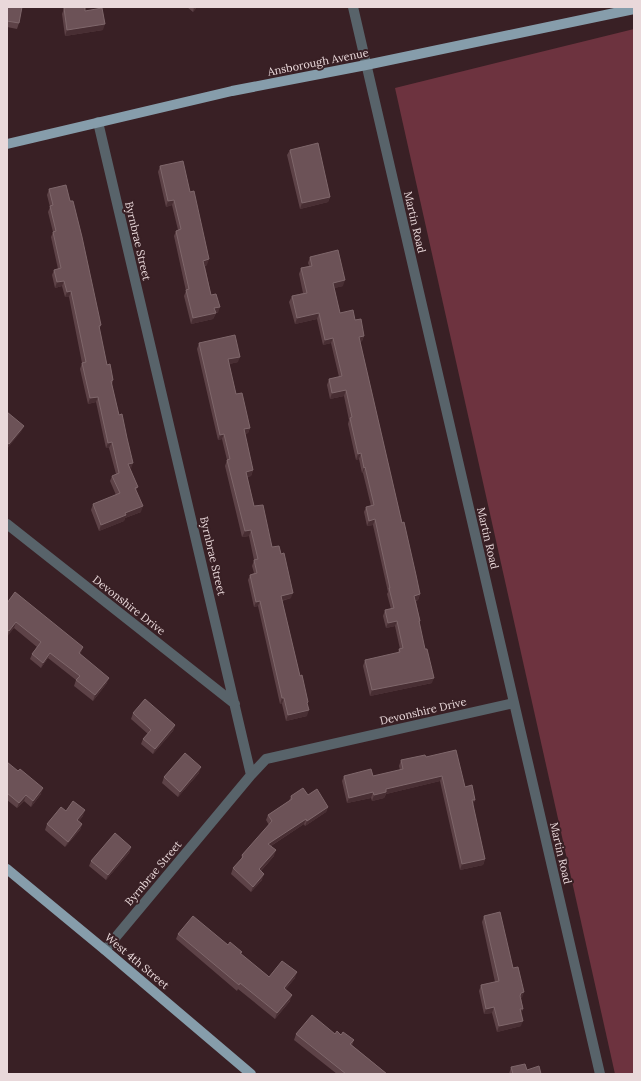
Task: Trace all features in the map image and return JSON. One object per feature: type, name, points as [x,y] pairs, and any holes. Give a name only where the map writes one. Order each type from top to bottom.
[{"type":"main road","name":"Ansborough Avenue","points":[[7,144],[232,91],[366,65],[634,9]]},
{"type":"main road","name":"West 4th Street","points":[[7,869],[251,1074]]},
{"type":"street","name":"Martin Road","points":[[353,7],[600,1074]]},
{"type":"street","name":"Byrnbrae Street","points":[[98,122],[236,704],[251,775],[105,950]]},
{"type":"street","name":"Devonshire Drive","points":[[7,524],[236,704]]},
{"type":"street","name":"Devonshire Drive","points":[[251,775],[266,759],[514,703]]},
{"type":"shaded area","points":[[634,29],[634,1074],[615,1074],[395,88]]},
{"type":"building","points":[[7,7],[22,7],[19,23],[7,21]]},
{"type":"building","points":[[85,7],[85,11],[102,8],[105,24],[67,30],[64,8]]},
{"type":"building","points":[[318,143],[330,197],[302,203],[290,150]]},
{"type":"building","points":[[183,161],[190,192],[194,191],[209,259],[203,261],[211,295],[216,294],[220,307],[214,308],[216,313],[193,318],[186,290],[189,289],[176,231],[181,229],[174,200],[168,201],[160,166]]},
{"type":"building","points":[[66,185],[70,201],[73,201],[82,237],[101,325],[99,326],[107,365],[110,364],[113,380],[111,381],[119,415],[122,414],[133,463],[128,464],[138,487],[135,488],[143,506],[101,525],[93,504],[120,493],[112,476],[119,473],[112,442],[108,443],[98,397],[90,398],[82,363],[86,362],[71,291],[67,292],[64,281],[57,282],[54,270],[61,268],[53,232],[56,231],[50,206],[53,205],[49,189]]},
{"type":"building","points":[[338,250],[345,280],[333,283],[340,313],[353,310],[355,320],[361,319],[364,336],[359,337],[402,523],[404,522],[416,575],[420,594],[414,596],[425,649],[427,649],[434,678],[372,690],[365,660],[400,652],[399,649],[403,648],[397,621],[388,623],[385,610],[394,608],[375,519],[369,521],[366,507],[374,505],[361,453],[358,454],[350,418],[352,417],[346,390],[332,393],[329,379],[342,376],[333,338],[325,340],[319,313],[297,318],[292,296],[307,293],[301,268],[312,266],[310,257]]},
{"type":"building","points":[[235,335],[240,357],[228,359],[236,394],[242,393],[250,428],[244,429],[253,470],[246,472],[254,506],[263,505],[272,547],[279,546],[281,554],[284,553],[293,593],[281,596],[300,676],[302,675],[309,710],[288,715],[284,698],[282,698],[260,601],[256,602],[250,575],[257,573],[254,560],[258,559],[251,530],[245,531],[227,460],[230,459],[224,434],[220,435],[199,343]]},
{"type":"building","points":[[7,412],[24,426],[9,444],[7,443]]},
{"type":"building","points":[[15,592],[83,647],[79,653],[109,678],[95,695],[76,680],[80,676],[50,653],[43,663],[32,654],[41,642],[16,622],[9,631],[7,629],[7,603]]},
{"type":"building","points":[[145,699],[175,725],[155,749],[143,739],[151,730],[133,713]]},
{"type":"building","points":[[456,750],[465,787],[472,785],[475,800],[472,800],[485,859],[462,864],[442,776],[386,789],[386,792],[374,795],[373,792],[349,798],[344,776],[371,769],[373,776],[403,769],[401,760],[425,755],[426,757]]},
{"type":"building","points":[[185,753],[201,767],[180,792],[164,777]]},
{"type":"building","points":[[7,762],[18,771],[20,769],[43,788],[33,801],[26,795],[19,803],[7,793]]},
{"type":"building","points":[[303,788],[308,795],[317,789],[328,807],[307,821],[306,819],[268,844],[276,850],[259,869],[264,874],[253,887],[233,868],[243,857],[242,855],[272,821],[268,815],[292,799],[291,796]]},
{"type":"building","points":[[73,801],[85,810],[77,820],[82,824],[68,842],[47,824],[61,807],[66,811]]},
{"type":"building","points":[[115,833],[131,847],[108,875],[91,861]]},
{"type":"building","points":[[500,912],[513,968],[518,967],[524,992],[521,993],[520,996],[523,1009],[520,1009],[523,1021],[499,1026],[494,1007],[486,1009],[481,985],[499,981],[484,916]]},
{"type":"building","points":[[193,916],[228,945],[230,942],[242,952],[240,953],[269,977],[282,961],[297,972],[284,988],[292,995],[277,1013],[240,983],[239,985],[178,934]]},
{"type":"building","points":[[312,1015],[335,1034],[337,1031],[341,1035],[343,1032],[354,1040],[350,1044],[387,1074],[346,1074],[296,1034]]},
{"type":"building","points":[[525,1064],[527,1070],[539,1066],[541,1074],[513,1074],[511,1067]]}]
